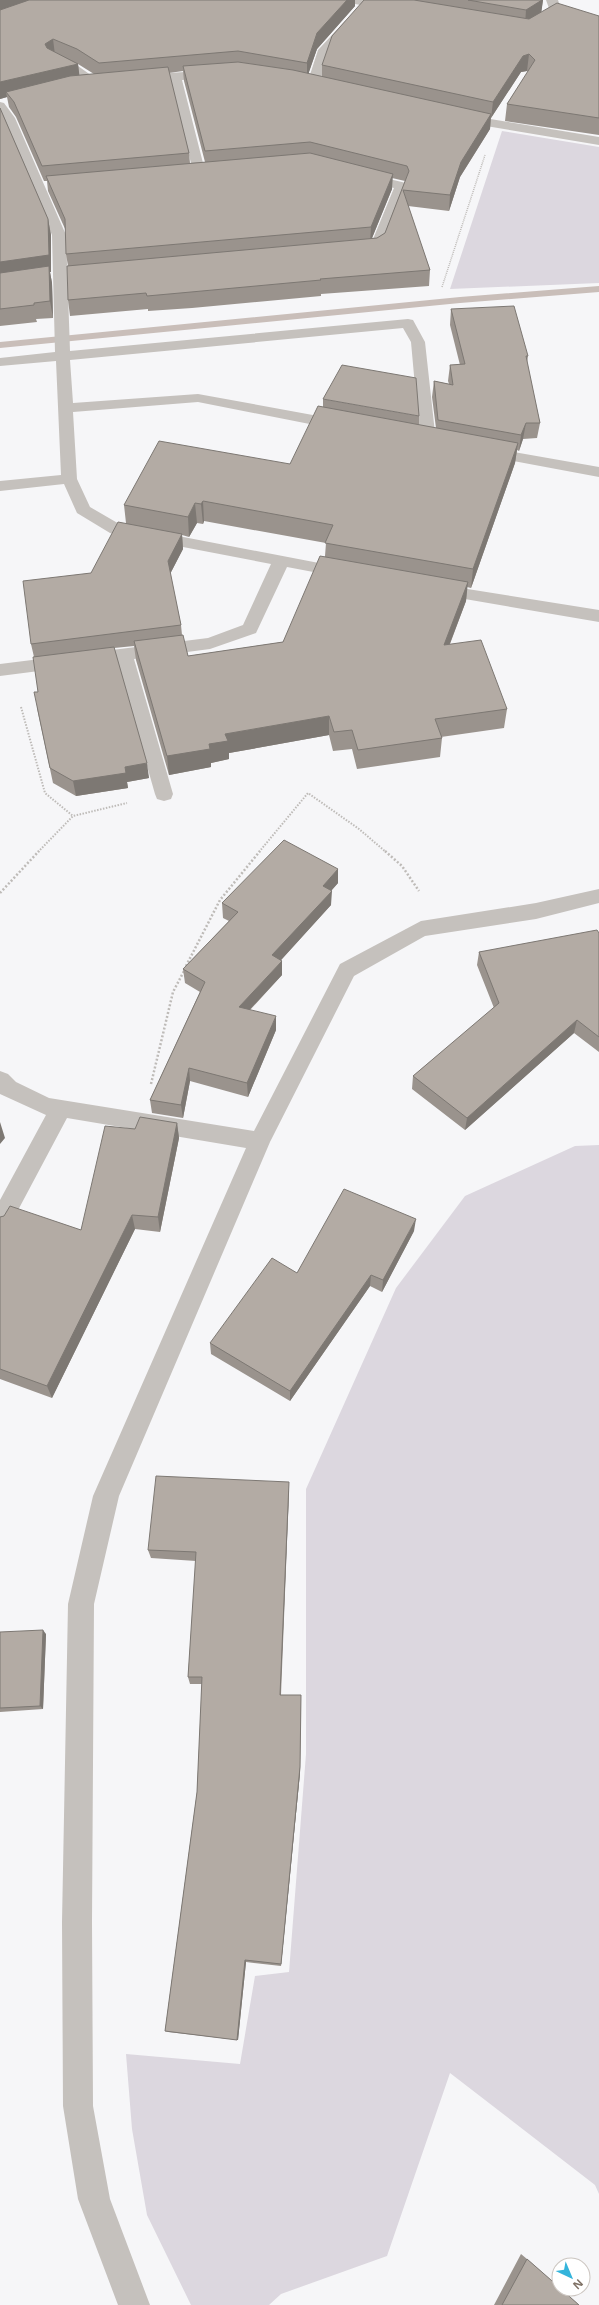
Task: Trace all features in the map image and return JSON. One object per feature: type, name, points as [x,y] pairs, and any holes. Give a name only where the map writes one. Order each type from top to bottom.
[{"type":"street","points":[[349,0],[405,10]]},
{"type":"street","points":[[552,0],[556,12]]},
{"type":"street","points":[[313,84],[324,50],[366,3]]},
{"type":"street","points":[[556,12],[570,17]]},
{"type":"street","points":[[527,30],[556,12]]},
{"type":"street","points":[[54,60],[74,69],[96,83]]},
{"type":"street","points":[[127,80],[225,73]]},
{"type":"street","points":[[175,76],[200,172]]},
{"type":"street","points":[[300,81],[328,88]]},
{"type":"street","points":[[78,85],[111,82]]},
{"type":"street","points":[[4,104],[44,186],[59,235],[66,276],[61,324],[69,479],[83,510],[116,529],[357,575]]},
{"type":"street","points":[[496,125],[503,112]]},
{"type":"street","points":[[449,116],[599,141]]},
{"type":"street","points":[[184,173],[215,170]]},
{"type":"street","points":[[345,251],[376,248],[401,186],[348,173]]},
{"type":"street","points":[[45,278],[66,276]]},
{"type":"street","points":[[0,362],[408,323],[418,342],[428,442]]},
{"type":"street","points":[[66,408],[198,398],[351,427]]},
{"type":"street","points":[[412,439],[443,444]]},
{"type":"street","points":[[475,450],[599,472]]},
{"type":"street","points":[[0,486],[69,479]]},
{"type":"street","points":[[0,670],[210,643],[250,629],[281,561]]},
{"type":"street","points":[[419,586],[599,616]]},
{"type":"street","points":[[124,654],[164,794]]},
{"type":"street","points":[[134,2305],[94,2199],[78,2106],[77,1922],[81,1604],[106,1496],[260,1141],[347,970],[421,929],[536,911],[599,896]]},
{"type":"street","points":[[0,1080],[8,1088],[46,1106],[260,1141]]},
{"type":"street","points":[[0,1222],[61,1108]]},
{"type":"path","points":[[442,287],[496,125]]},
{"type":"path","points":[[20,707],[45,793],[74,816]]},
{"type":"path","points":[[142,1122],[173,992],[220,900],[308,793],[359,829],[402,866],[443,926]]},
{"type":"path","points":[[0,893],[74,816],[164,794]]},
{"type":"shaded area","points":[[502,131],[599,147],[599,283],[450,289]]},
{"type":"shaded area","points":[[599,1145],[599,2194],[595,2185],[450,2073],[387,2256],[281,2294],[269,2305],[191,2305],[147,2215],[132,2129],[126,2054],[240,2064],[255,1976],[289,1972],[306,1754],[306,1489],[396,1288],[465,1196],[575,1146]]},
{"type":"building","points":[[29,0],[347,0],[317,33],[307,63],[238,51],[99,63],[77,49],[53,39],[45,44],[47,48],[78,64],[0,82],[0,10]]},
{"type":"building","points":[[364,0],[414,0],[529,19],[557,3],[599,16],[599,118],[507,104],[535,60],[529,54],[523,56],[493,102],[322,65],[332,36]]},
{"type":"building","points":[[468,0],[542,0],[526,10]]},
{"type":"building","points":[[238,62],[293,70],[491,114],[461,162],[450,195],[403,190],[430,270],[147,296],[146,293],[68,300],[67,266],[377,238],[385,233],[409,171],[407,166],[310,142],[205,151],[183,66]]},
{"type":"building","points":[[168,67],[189,153],[42,166],[14,102],[6,92],[70,76]]},
{"type":"building","points":[[0,108],[48,219],[49,255],[0,262]]},
{"type":"building","points":[[310,153],[393,174],[371,227],[66,254],[65,219],[46,176]]},
{"type":"building","points":[[49,266],[50,301],[34,303],[34,305],[0,309],[0,273]]},
{"type":"building","points":[[514,306],[528,356],[526,356],[540,423],[526,423],[521,435],[438,420],[434,381],[453,385],[450,365],[465,364],[451,309]]},
{"type":"building","points":[[342,365],[416,378],[419,416],[323,399]]},
{"type":"building","points":[[318,406],[518,443],[473,569],[325,543],[333,525],[203,501],[201,504],[195,503],[188,517],[124,505],[159,441],[290,464]]},
{"type":"building","points":[[118,522],[182,534],[168,561],[181,625],[31,644],[23,581],[91,573]]},
{"type":"building","points":[[320,556],[468,582],[444,645],[481,640],[507,709],[435,719],[442,738],[358,750],[352,730],[334,732],[329,716],[225,734],[228,741],[209,744],[210,749],[167,756],[134,641],[183,635],[188,656],[283,642]]},
{"type":"building","points":[[114,647],[147,763],[125,767],[126,773],[73,781],[50,768],[34,692],[38,692],[33,657]]},
{"type":"building","points":[[284,840],[338,869],[323,886],[332,891],[272,955],[282,961],[239,1007],[276,1016],[247,1083],[189,1068],[181,1105],[150,1100],[205,982],[183,969],[238,912],[222,903]]},
{"type":"building","points":[[597,930],[599,933],[599,1037],[577,1020],[467,1118],[413,1076],[499,1003],[479,952]]},
{"type":"building","points":[[140,1117],[177,1123],[158,1217],[132,1215],[47,1386],[0,1369],[0,1217],[4,1216],[10,1206],[81,1230],[105,1126],[135,1129]]},
{"type":"building","points":[[344,1189],[416,1219],[383,1280],[371,1275],[290,1391],[210,1343],[272,1258],[297,1273]]},
{"type":"building","points":[[156,1476],[289,1482],[280,1695],[301,1695],[300,1767],[281,1964],[245,1960],[237,2040],[165,2031],[197,1792],[202,1677],[188,1677],[196,1552],[148,1550]]},
{"type":"building","points":[[43,1630],[40,1706],[0,1708],[0,1632]]},
{"type":"building","points":[[527,2259],[551,2280],[551,2297],[570,2297],[579,2305],[502,2305]]},
{"type":"waterway","points":[[0,345],[460,300],[599,289]]}]
